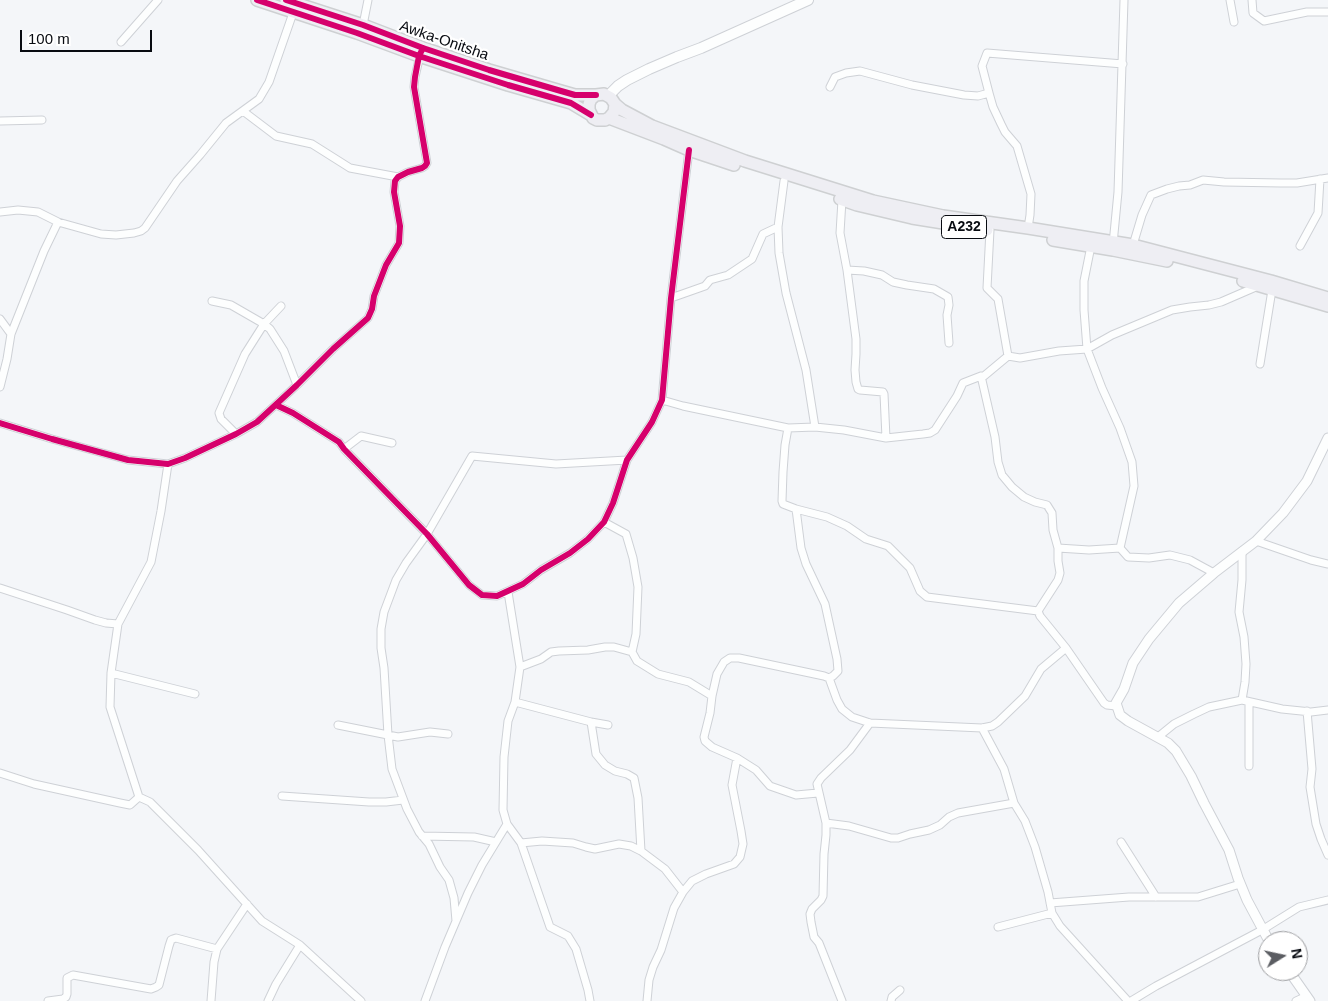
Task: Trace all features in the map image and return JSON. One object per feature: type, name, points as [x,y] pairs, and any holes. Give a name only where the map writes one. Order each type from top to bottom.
[{"type":"main road","name":"Awka-Onitsha","points":[[257,0],[293,13],[314,10],[357,33],[561,92],[596,95]]},
{"type":"main road","name":"Awka-Onitsha","points":[[286,0],[363,24],[421,52],[508,85],[571,102],[591,115]]},
{"type":"main road","points":[[609,118],[614,112],[611,100],[618,86],[627,80],[808,0]]},
{"type":"main road","name":"A232","points":[[596,95],[604,94],[630,115],[652,126],[727,154],[873,201],[943,216],[1028,228],[1113,245],[1328,306]]},
{"type":"main road","points":[[591,115],[588,110],[589,104],[596,95]]},
{"type":"main road","name":"A232","points":[[591,115],[601,121],[609,118],[690,150],[858,205],[938,224],[1091,246],[1133,245],[1253,276],[1328,298]]},
{"type":"street","points":[[121,42],[158,0]]},
{"type":"street","points":[[363,24],[368,0]]},
{"type":"street","points":[[1113,245],[1118,192],[1124,0]]},
{"type":"street","points":[[1230,0],[1234,22]]},
{"type":"street","points":[[1252,0],[1254,13],[1264,21],[1308,12],[1328,12]]},
{"type":"street","points":[[0,212],[18,210],[38,212],[58,222],[101,234],[140,231],[145,228],[176,181],[226,123],[259,99],[269,82],[293,13]]},
{"type":"street","points":[[0,423],[128,460],[168,464],[236,434],[257,422],[368,318],[372,309],[374,296],[386,265],[399,243],[400,226],[393,186],[398,177],[422,168],[427,163],[414,87],[421,52]]},
{"type":"street","points":[[1028,228],[1031,194],[1017,146],[1005,132],[993,107],[982,66],[987,53],[1123,64]]},
{"type":"street","points":[[830,87],[836,77],[860,71],[964,95],[978,96],[989,93]]},
{"type":"street","points":[[243,111],[276,136],[312,144],[350,168],[398,177]]},
{"type":"street","points":[[0,121],[42,120]]},
{"type":"street","points":[[276,405],[293,413],[339,442],[426,534],[469,585],[482,595],[497,596],[523,584],[541,570],[570,553],[588,539],[604,522],[613,503],[627,460],[652,422],[662,400],[690,150]]},
{"type":"street","points":[[1133,245],[1148,200],[1155,193],[1203,180],[1297,183],[1324,179],[1318,213],[1300,246]]},
{"type":"street","points":[[784,181],[778,227],[779,253],[786,293],[806,370],[815,427]]},
{"type":"street","points":[[842,200],[840,232],[856,339],[856,382],[860,390],[883,392],[886,438]]},
{"type":"street","points":[[0,387],[7,359],[10,334],[44,250],[58,222]]},
{"type":"street","points":[[672,298],[705,286],[710,280],[728,275],[744,265],[752,259],[763,234],[778,227]]},
{"type":"street","points":[[990,230],[987,288],[998,299],[1008,356]]},
{"type":"street","points":[[1091,246],[1084,281],[1087,348],[1132,462],[1134,486],[1120,548]]},
{"type":"street","points":[[847,270],[882,275],[892,282],[934,289],[948,297],[949,343]]},
{"type":"street","points":[[662,400],[788,428],[815,427],[886,438],[930,433],[935,430],[963,383],[984,376],[1008,356],[1020,358],[1087,348],[1112,335],[1172,310],[1221,302],[1258,286]]},
{"type":"street","points":[[1260,364],[1272,290]]},
{"type":"street","points":[[212,301],[231,306],[270,329],[284,351],[297,385]]},
{"type":"street","points":[[236,434],[220,419],[219,413],[245,354],[264,324],[281,306]]},
{"type":"street","points":[[0,319],[10,334]]},
{"type":"street","points":[[981,376],[1002,475],[1024,497],[1047,505],[1052,513],[1060,572],[1058,580],[1038,610]]},
{"type":"street","points":[[788,428],[784,454],[782,501],[785,505],[827,517],[847,526],[866,540],[888,546],[910,568],[920,591],[927,596],[1038,610]]},
{"type":"street","points":[[344,449],[361,436],[392,443]]},
{"type":"street","points":[[1262,930],[1240,884],[1229,850],[1176,751],[1168,743],[1120,715],[1116,706],[1117,699],[1124,689],[1133,663],[1149,639],[1179,603],[1256,541],[1283,513],[1302,488],[1328,438]]},
{"type":"street","points":[[456,921],[454,898],[449,880],[440,867],[429,844],[406,809],[392,769],[381,648],[381,629],[384,612],[396,580],[426,534],[472,456],[556,464],[627,460]]},
{"type":"street","points":[[168,464],[151,562],[118,624],[111,673],[110,707],[139,797],[150,802],[198,850],[262,921],[300,945],[362,1001]]},
{"type":"street","points":[[796,509],[801,548],[806,564],[825,604],[838,671],[829,678],[748,660],[730,658],[724,662],[717,674],[704,738],[712,747],[737,758],[756,770],[770,786],[796,795],[818,793]]},
{"type":"street","points":[[604,522],[626,534],[635,568],[638,595],[636,634],[632,652],[637,661],[658,674],[689,682],[712,696]]},
{"type":"street","points":[[1256,541],[1328,564]]},
{"type":"street","points":[[1058,548],[1089,550],[1120,548]]},
{"type":"street","points":[[1120,548],[1128,557],[1149,558],[1170,555],[1190,560],[1214,573]]},
{"type":"street","points":[[1242,552],[1239,612],[1246,664],[1245,701],[1249,766]]},
{"type":"street","points":[[0,588],[95,620],[118,624]]},
{"type":"street","points":[[508,592],[520,667],[514,702],[508,721],[504,756],[504,810],[507,824],[521,843],[550,927],[568,936],[576,949],[590,1001]]},
{"type":"street","points":[[1038,610],[1040,616],[1066,648],[1104,703],[1116,706]]},
{"type":"street","points":[[520,667],[542,659],[551,652],[605,647],[632,652]]},
{"type":"street","points":[[829,678],[836,700],[842,709],[852,717],[870,723],[982,728],[992,726],[998,722],[1025,696],[1041,669],[1066,648]]},
{"type":"street","points":[[111,673],[195,694]]},
{"type":"street","points":[[1158,737],[1174,724],[1209,707],[1245,701],[1282,709],[1312,712],[1328,710]]},
{"type":"street","points":[[514,702],[608,725]]},
{"type":"street","points":[[1307,711],[1312,769],[1310,787],[1316,824],[1328,855]]},
{"type":"street","points":[[591,722],[596,754],[605,765],[634,778],[638,798],[641,851]]},
{"type":"street","points":[[842,1001],[819,943],[814,937],[810,922],[812,909],[823,896],[826,822],[817,784],[850,750],[870,723]]},
{"type":"street","points":[[338,725],[398,737],[430,732],[448,734]]},
{"type":"street","points":[[982,728],[1004,769],[1014,803],[1026,821],[1048,892],[1052,913],[1060,926],[1130,1001],[1262,930],[1299,907],[1328,900]]},
{"type":"street","points":[[647,1001],[649,980],[653,967],[661,950],[674,908],[683,892],[692,881],[734,864],[740,857],[743,844],[732,785],[737,758]]},
{"type":"street","points":[[0,773],[34,784],[130,805],[139,797]]},
{"type":"street","points":[[282,796],[369,802],[403,800]]},
{"type":"street","points":[[826,822],[849,826],[891,838],[898,838],[929,830],[958,813],[1014,803]]},
{"type":"street","points":[[425,1001],[444,947],[456,921],[482,865],[507,824]]},
{"type":"street","points":[[422,836],[474,837],[496,842]]},
{"type":"street","points":[[521,843],[542,841],[574,843],[586,848],[595,849],[619,844],[631,846],[665,869],[683,892]]},
{"type":"street","points":[[1121,842],[1156,897]]},
{"type":"street","points":[[1050,903],[1129,897],[1198,897],[1240,884]]},
{"type":"street","points":[[211,1001],[217,949],[246,904]]},
{"type":"street","points":[[998,927],[1052,913]]},
{"type":"street","points":[[48,1001],[66,997],[67,978],[73,975],[151,988],[156,987],[159,984],[171,940],[176,938],[217,949]]},
{"type":"street","points":[[268,1001],[300,945]]},
{"type":"street","points":[[1296,981],[1308,999],[1296,1001]]},
{"type":"street","points":[[891,1001],[892,997],[900,990]]},
{"type":"cycle path","points":[[257,0],[419,56],[571,103],[591,115]]},
{"type":"cycle path","points":[[286,0],[489,70],[575,95],[596,95]]},
{"type":"cycle path","points":[[0,423],[128,460],[168,464],[236,434],[257,422],[368,318],[372,309],[374,296],[386,265],[399,243],[400,226],[394,192],[395,181],[398,177],[422,168],[427,163],[414,87],[419,56],[423,48]]},
{"type":"cycle path","points":[[276,405],[293,413],[339,442],[427,534],[469,585],[482,595],[497,596],[523,584],[541,570],[570,553],[588,539],[604,522],[613,503],[627,460],[652,422],[662,400],[671,298],[689,150]]}]
